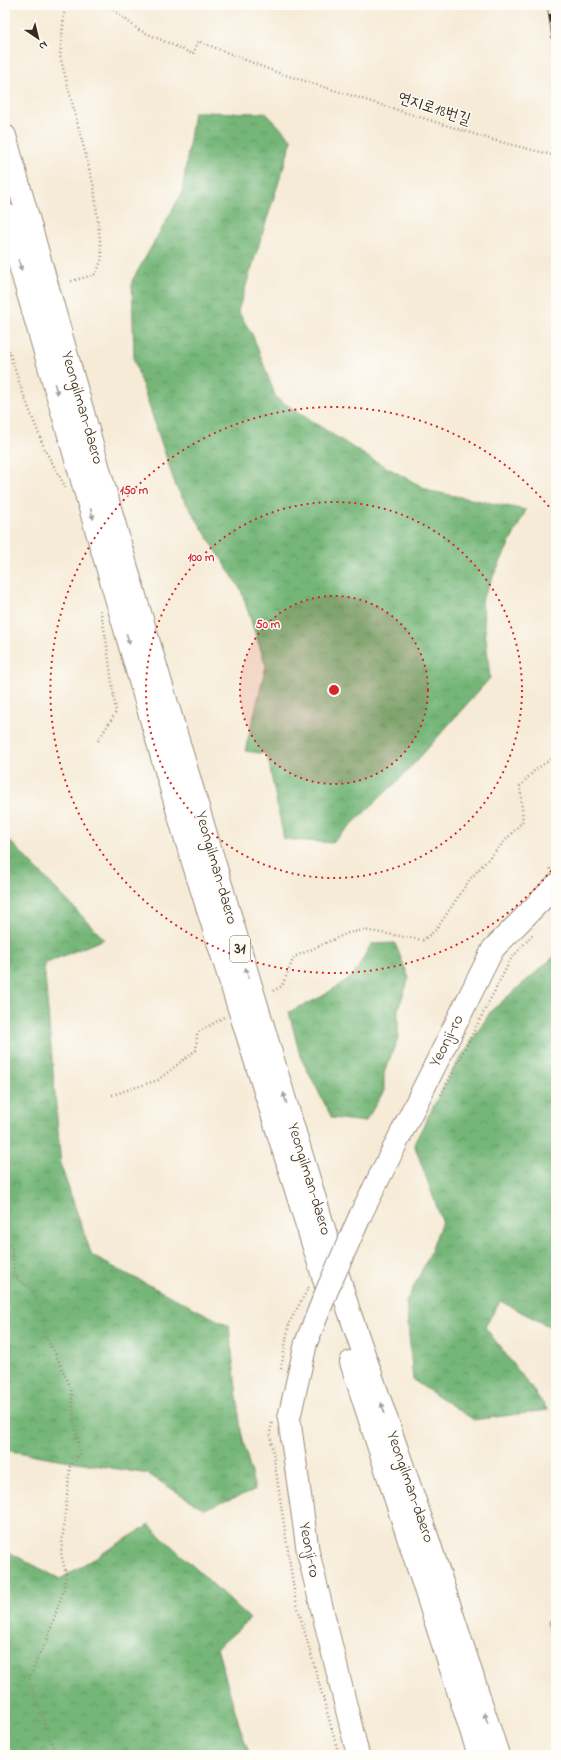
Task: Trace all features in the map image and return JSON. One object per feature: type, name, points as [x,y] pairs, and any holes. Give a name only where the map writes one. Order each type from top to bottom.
[{"type":"main road","name":"Yeongilman-daero","points":[[5,136],[130,579],[171,712],[241,954],[406,1503],[478,1755]]},
{"type":"main road","name":"Yeongilman-daero","points":[[5,214],[186,840],[306,1222],[498,1755]]},
{"type":"main road","name":"Yeonji-ro","points":[[358,1755],[308,1552],[289,1418],[306,1343],[328,1288],[362,1214],[493,949],[556,885]]},
{"type":"main road","points":[[406,1503],[447,1569],[462,1611],[476,1635]]},
{"type":"main road","points":[[406,1503],[410,1567],[437,1672]]},
{"type":"path","points":[[65,5],[60,56],[94,186],[102,258],[96,274],[69,282]]},
{"type":"path","name":"연지로18번길","points":[[107,5],[139,30],[193,54],[198,41],[273,71],[492,140],[556,156]]},
{"type":"path","points":[[5,302],[10,300]]},
{"type":"path","points":[[5,339],[21,388],[46,450],[66,489]]},
{"type":"path","points":[[98,601],[107,647],[116,712],[98,741]]},
{"type":"path","points":[[273,991],[282,986],[294,957],[348,933],[364,930],[423,940],[436,930],[470,879],[523,821],[520,786],[535,770],[556,756]]},
{"type":"path","points":[[439,1098],[512,959],[539,928]]},
{"type":"path","points":[[112,1095],[158,1080],[196,1050],[197,1033],[228,1015]]},
{"type":"path","points":[[5,1238],[12,1247],[14,1276],[32,1290],[43,1316],[43,1329],[71,1389],[74,1420],[80,1454],[70,1467],[66,1523],[61,1553],[66,1575],[63,1591],[46,1642],[38,1656],[29,1681],[56,1755]]},
{"type":"green space","points":[[194,112],[266,113],[292,140],[238,311],[253,336],[276,398],[366,456],[430,491],[526,510],[482,599],[490,678],[404,775],[332,843],[284,839],[267,754],[245,751],[266,666],[241,590],[176,487],[134,360],[132,281],[182,193]]},
{"type":"green space","points":[[5,836],[104,939],[44,964],[61,1166],[92,1256],[229,1326],[241,1431],[255,1490],[204,1509],[148,1474],[5,1450]]},
{"type":"green space","points":[[395,943],[409,978],[398,1010],[398,1038],[384,1073],[384,1091],[365,1122],[332,1118],[300,1056],[289,1012],[321,997],[353,976],[371,944]]},
{"type":"green space","points":[[556,955],[556,1330],[500,1301],[485,1327],[548,1410],[474,1420],[413,1380],[406,1302],[429,1256],[442,1221],[414,1144],[449,1076],[491,1011]]},
{"type":"green space","points":[[149,1525],[250,1619],[217,1648],[241,1731],[250,1755],[5,1755],[5,1550],[60,1579]]},
{"type":"green space","points":[[556,1616],[556,1647],[546,1622]]},
{"type":"railway","points":[[549,5],[556,53]]}]
